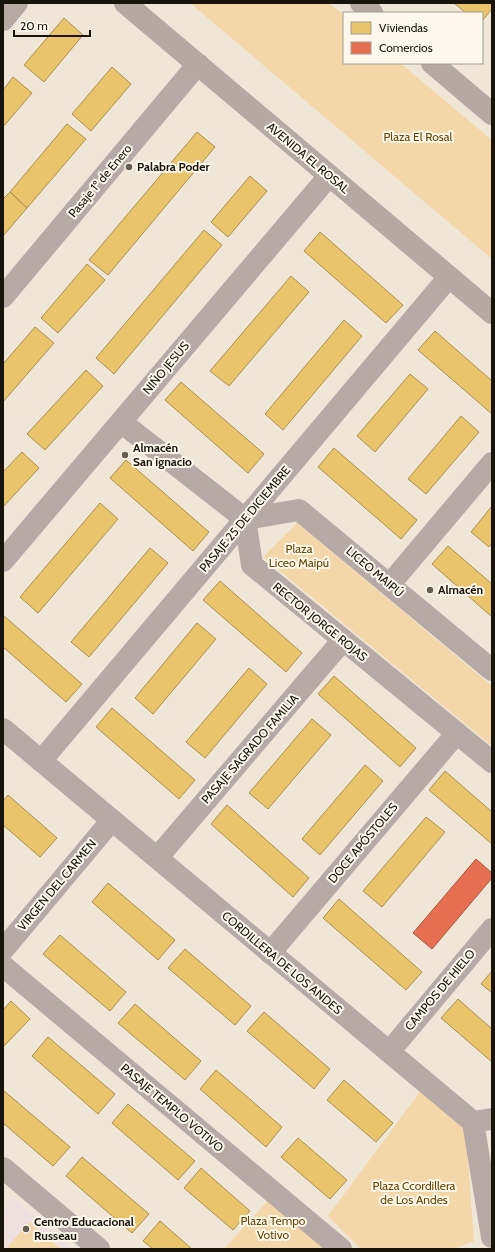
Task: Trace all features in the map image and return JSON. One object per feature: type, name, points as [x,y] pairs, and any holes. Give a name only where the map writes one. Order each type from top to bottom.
[{"type":"street","points":[[3,20],[17,3]]},
{"type":"street","name":"AVENIDA EL ROSAL","points":[[125,3],[492,313]]},
{"type":"street","points":[[361,3],[371,12]]},
{"type":"street","name":"Pasaje 1º de Enero","points":[[3,297],[198,64]]},
{"type":"street","points":[[433,64],[492,114]]},
{"type":"street","name":"NIÑO JESUS","points":[[3,561],[329,176]]},
{"type":"street","name":"PASAJE 25 DE DICIEMBRE","points":[[41,761],[449,277]]},
{"type":"street","points":[[121,422],[245,519]]},
{"type":"street","points":[[390,584],[492,463]]},
{"type":"street","name":"LICEO MAIPÚ","points":[[245,519],[299,510],[492,670]]},
{"type":"street","name":"RECTOR JORGE ROJAS","points":[[245,519],[252,565],[492,762]]},
{"type":"street","name":"PASAJE SAGRADO FAMILIA","points":[[156,858],[343,640]]},
{"type":"street","name":"CORDILLERA DE LOS ANDES","points":[[3,729],[389,1052],[482,1121],[492,1237]]},
{"type":"street","name":"DOCE APÓSTOLES","points":[[270,953],[456,734]]},
{"type":"street","name":"VIRGEN DEL CARMEN","points":[[3,950],[112,820]]},
{"type":"street","name":"CAMPOS DE HIELO","points":[[389,1052],[492,929]]},
{"type":"street","name":"PASAJE TEMPLO VOTIVO","points":[[3,966],[340,1249]]},
{"type":"street","points":[[6,1178],[99,1249]]},
{"type":"shaded area","name":"Centro Educacional Russeau","points":[[13,1197],[72,1249],[3,1249],[3,1209]]},
{"type":"green space","name":"Plaza El Rosal","points":[[190,3],[329,3],[343,14],[343,64],[401,64],[492,140],[492,259]]},
{"type":"green space","name":"Plaza Liceo Maipú","points":[[297,523],[492,686],[492,746],[263,557]]},
{"type":"green space","name":"Plaza Ccordillera de Los Andes","points":[[425,1085],[465,1120],[474,1241],[454,1249],[361,1249],[328,1216]]},
{"type":"green space","name":"Plaza Tempo Votivo","points":[[271,1197],[332,1249],[224,1249]]},
{"type":"green space","points":[[29,1222],[61,1249],[6,1249]]},
{"type":"building: Viviendas","points":[[454,3],[492,3],[492,9],[483,20],[483,12],[465,12]]},
{"type":"building: Viviendas","points":[[64,18],[83,35],[44,82],[24,65]]},
{"type":"building: Viviendas","points":[[112,67],[131,84],[91,131],[72,114]]},
{"type":"building: Viviendas","points":[[13,77],[32,93],[3,127],[3,90]]},
{"type":"building: Viviendas","points":[[67,124],[86,139],[27,208],[10,192]]},
{"type":"building: Viviendas","points":[[197,132],[215,147],[108,275],[89,260]]},
{"type":"building: Viviendas","points":[[250,176],[267,191],[228,237],[211,222]]},
{"type":"building: Viviendas","points":[[10,192],[27,208],[3,236],[3,199]]},
{"type":"building: Viviendas","points":[[204,230],[222,245],[114,374],[96,358]]},
{"type":"building: Viviendas","points":[[320,232],[403,305],[386,323],[304,251]]},
{"type":"building: Viviendas","points":[[87,264],[105,280],[58,333],[41,318]]},
{"type":"building: Viviendas","points":[[291,276],[309,292],[229,386],[210,371]]},
{"type":"building: Viviendas","points":[[344,320],[362,336],[283,430],[265,414]]},
{"type":"building: Viviendas","points":[[35,327],[54,343],[3,402],[3,364]]},
{"type":"building: Viviendas","points":[[435,331],[492,381],[492,414],[418,350]]},
{"type":"building: Viviendas","points":[[86,370],[103,386],[45,450],[27,434]]},
{"type":"building: Viviendas","points":[[410,374],[428,389],[375,452],[357,436]]},
{"type":"building: Viviendas","points":[[181,382],[264,454],[248,473],[165,400]]},
{"type":"building: Viviendas","points":[[461,416],[479,432],[426,494],[408,479]]},
{"type":"building: Viviendas","points":[[334,448],[417,520],[401,539],[318,467]]},
{"type":"building: Viviendas","points":[[22,452],[39,468],[3,507],[3,472]]},
{"type":"building: Viviendas","points":[[126,460],[209,532],[193,551],[110,478]]},
{"type":"building: Viviendas","points":[[100,503],[118,519],[38,613],[20,597]]},
{"type":"building: Viviendas","points":[[492,506],[492,543],[489,547],[471,532]]},
{"type":"building: Viviendas","points":[[448,546],[492,584],[492,617],[432,564]]},
{"type":"building: Viviendas","points":[[150,548],[168,563],[89,657],[71,642]]},
{"type":"building: Viviendas","points":[[220,581],[302,653],[286,672],[203,600]]},
{"type":"building: Viviendas","points":[[3,615],[82,684],[66,702],[3,647]]},
{"type":"building: Viviendas","points":[[197,623],[216,639],[153,714],[135,698]]},
{"type":"building: Viviendas","points":[[249,668],[267,684],[205,758],[186,742]]},
{"type":"building: Viviendas","points":[[334,676],[416,748],[400,767],[318,694]]},
{"type":"building: Viviendas","points":[[112,708],[195,780],[179,799],[96,727]]},
{"type":"building: Viviendas","points":[[312,719],[331,735],[268,809],[249,793]]},
{"type":"building: Viviendas","points":[[365,765],[383,781],[320,855],[302,839]]},
{"type":"building: Viviendas","points":[[445,771],[492,812],[492,844],[429,790]]},
{"type":"building: Viviendas","points":[[8,795],[57,838],[40,857],[3,825],[3,801]]},
{"type":"building: Viviendas","points":[[227,805],[309,878],[293,897],[211,824]]},
{"type":"building: Viviendas","points":[[426,817],[445,832],[382,907],[363,891]]},
{"type":"building: Viviendas","points":[[108,883],[175,940],[158,960],[92,902]]},
{"type":"building: Viviendas","points":[[339,899],[422,972],[406,990],[323,918]]},
{"type":"building: Viviendas","points":[[60,935],[126,992],[110,1011],[43,954]]},
{"type":"building: Viviendas","points":[[185,949],[251,1006],[235,1025],[168,968]]},
{"type":"building: Viviendas","points":[[492,971],[492,993],[481,984]]},
{"type":"building: Viviendas","points":[[458,999],[492,1029],[492,1062],[441,1018]]},
{"type":"building: Viviendas","points":[[11,1001],[30,1019],[4,1046],[3,1010]]},
{"type":"building: Viviendas","points":[[135,1004],[201,1061],[185,1080],[118,1023]]},
{"type":"building: Viviendas","points":[[264,1012],[330,1069],[314,1089],[247,1031]]},
{"type":"building: Viviendas","points":[[48,1037],[115,1094],[98,1114],[32,1056]]},
{"type":"building: Viviendas","points":[[216,1070],[282,1127],[266,1147],[200,1089]]},
{"type":"building: Viviendas","points":[[344,1080],[393,1123],[376,1142],[327,1100]]},
{"type":"building: Viviendas","points":[[3,1090],[70,1147],[53,1166],[3,1123]]},
{"type":"building: Viviendas","points":[[128,1104],[195,1161],[178,1180],[112,1123]]},
{"type":"building: Viviendas","points":[[298,1138],[347,1180],[330,1199],[281,1157]]},
{"type":"building: Viviendas","points":[[82,1157],[149,1214],[132,1233],[66,1176]]},
{"type":"building: Viviendas","points":[[201,1168],[250,1211],[233,1230],[184,1188]]},
{"type":"building: Viviendas","points":[[160,1221],[192,1249],[153,1249],[143,1241]]},
{"type":"building: Comercios","points":[[476,859],[492,873],[492,878],[432,949],[413,933]]},
{"type":"place","name":"Palabra Poder","points":[[129,167]]},
{"type":"place","name":"Almacén San ignacio","points":[[125,455]]},
{"type":"place","name":"Almacén","points":[[430,590]]},
{"type":"place","name":"Centro Educacional Russeau","points":[[26,1229]]}]
